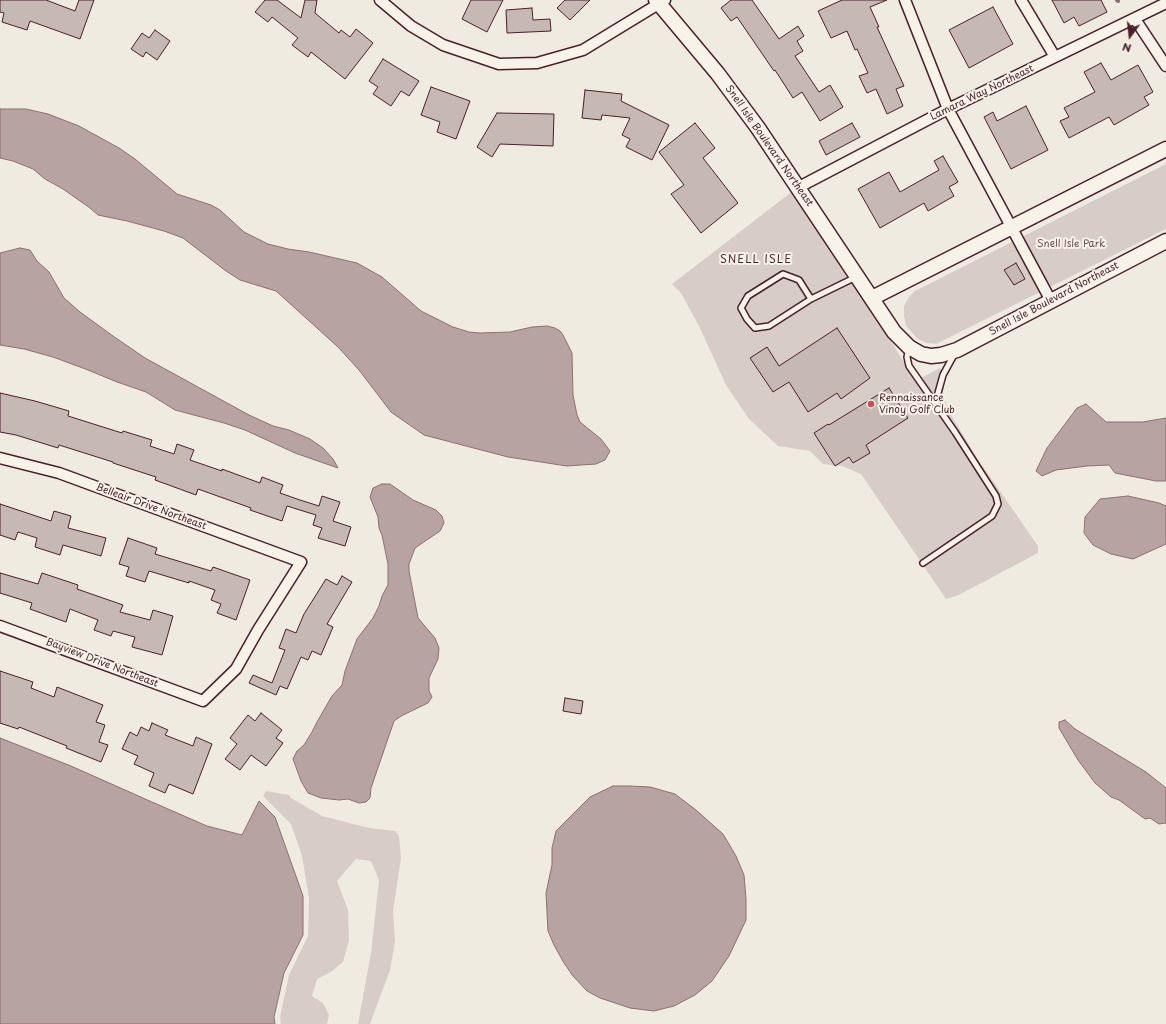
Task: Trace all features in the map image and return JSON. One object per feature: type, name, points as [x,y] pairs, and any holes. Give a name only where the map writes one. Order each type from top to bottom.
[{"type":"street","points":[[380,0],[411,26],[443,44],[499,64],[537,63],[583,50],[660,1]]},
{"type":"street","points":[[905,0],[948,109],[1050,301]]},
{"type":"street","points":[[1021,0],[1055,57]]},
{"type":"street","name":"Snell Isle Boulevard Northeast","points":[[660,1],[718,74],[758,128],[799,187],[894,332],[909,347],[921,354],[931,356],[941,355],[957,350],[1166,241]]},
{"type":"street","name":"Lamara Way Northeast","points":[[799,187],[948,109],[1166,3]]},
{"type":"street","points":[[1135,19],[1166,66]]},
{"type":"street","points":[[872,298],[1166,149]]},
{"type":"street","name":"Belleair Drive Northeast","points":[[0,458],[59,473],[301,562],[258,630],[236,669],[203,701]]},
{"type":"street","name":"Bayview Drive Northeast","points":[[0,626],[203,701]]},
{"type":"lane","points":[[811,300],[799,280],[783,274],[748,296],[741,308],[747,319],[755,328],[769,326],[811,300],[857,276]]},
{"type":"lane","points":[[909,347],[907,357],[909,366],[996,496],[998,504],[992,516],[923,563]]},
{"type":"lane","points":[[937,406],[938,393],[943,376],[957,350]]},
{"type":"green space","name":"Snell Isle Park","points":[[1166,164],[1166,229],[936,344],[927,343],[918,339],[906,326],[904,306],[909,297],[915,291]]},
{"type":"green space","points":[[793,191],[795,197],[797,196],[913,376],[921,378],[940,368],[946,377],[943,392],[948,410],[977,458],[1038,546],[1038,553],[956,596],[946,599],[861,474],[842,466],[823,464],[810,451],[778,446],[749,419],[726,385],[699,326],[681,293],[672,284]]},
{"type":"green space","points":[[266,791],[289,795],[291,798],[322,816],[369,828],[395,831],[399,836],[401,858],[393,911],[395,941],[390,970],[370,1024],[358,1024],[371,953],[379,880],[371,861],[356,859],[337,881],[348,910],[349,940],[343,962],[331,972],[317,979],[312,996],[323,1003],[329,1015],[327,1024],[281,1024],[280,1017],[289,975],[308,936],[309,898],[302,856],[291,824],[263,796]]},
{"type":"shaded area","points":[[0,109],[26,109],[48,114],[79,126],[119,148],[135,159],[177,194],[211,205],[220,210],[244,232],[268,244],[357,263],[382,277],[421,311],[453,327],[469,332],[480,333],[510,332],[532,327],[547,326],[555,328],[563,335],[572,353],[573,395],[577,415],[580,422],[601,439],[610,451],[605,460],[596,464],[567,466],[508,457],[424,435],[391,412],[359,370],[338,347],[276,291],[240,280],[183,238],[164,231],[98,215],[63,189],[45,179],[33,169],[13,161],[0,158]]},
{"type":"shaded area","points":[[20,248],[30,250],[37,261],[49,272],[64,298],[80,312],[113,336],[145,358],[249,415],[273,426],[289,430],[310,439],[323,448],[333,459],[338,468],[295,453],[245,430],[175,410],[146,392],[53,357],[24,349],[0,345],[0,253]]},
{"type":"shaded area","points":[[1086,404],[1106,422],[1143,422],[1166,418],[1166,481],[1156,481],[1115,473],[1109,465],[1056,470],[1042,476],[1036,471],[1047,448],[1077,408]]},
{"type":"shaded area","points":[[382,484],[390,484],[413,500],[436,510],[442,516],[444,523],[440,531],[415,548],[409,564],[418,618],[435,638],[439,648],[438,659],[429,678],[429,691],[432,697],[428,703],[394,721],[371,788],[370,798],[366,802],[359,803],[348,799],[339,800],[321,798],[308,793],[301,781],[293,759],[297,751],[304,745],[332,696],[342,685],[345,671],[357,639],[373,618],[388,585],[388,564],[382,535],[379,528],[378,517],[370,497],[373,488]]},
{"type":"shaded area","points":[[1128,496],[1166,506],[1166,544],[1133,559],[1111,554],[1093,545],[1084,533],[1085,517],[1100,499]]},
{"type":"shaded area","points":[[1065,720],[1075,729],[1146,772],[1166,788],[1166,823],[1159,824],[1150,818],[1145,819],[1119,800],[1111,797],[1095,783],[1078,760],[1059,728],[1059,722]]},
{"type":"shaded area","points":[[0,738],[71,766],[207,826],[242,835],[259,801],[275,817],[303,896],[303,935],[284,973],[274,1017],[275,1024],[0,1024]]},
{"type":"shaded area","points":[[613,786],[650,787],[675,794],[723,834],[736,856],[744,875],[746,920],[729,956],[712,981],[695,995],[674,1006],[654,1011],[630,1008],[600,998],[587,991],[573,976],[564,963],[548,931],[546,893],[552,865],[552,848],[556,831],[590,797]]},
{"type":"building","points":[[0,0],[46,0],[75,11],[79,0],[94,0],[80,39],[30,21],[27,30],[2,22],[4,13],[0,12]]},
{"type":"building","points":[[265,0],[277,0],[301,18],[305,0],[317,0],[315,13],[339,33],[341,30],[350,37],[356,29],[373,43],[345,79],[311,52],[308,57],[292,45],[298,38],[272,17],[268,22],[255,12]]},
{"type":"building","points":[[471,0],[503,0],[487,32],[462,19]]},
{"type":"building","points":[[565,0],[590,0],[570,20],[557,8]]},
{"type":"building","points":[[731,0],[752,0],[779,39],[798,26],[804,36],[797,41],[803,51],[795,56],[819,92],[830,85],[843,107],[820,121],[802,92],[793,98],[737,17],[731,21],[721,8]]},
{"type":"building","points":[[842,0],[887,0],[870,7],[879,27],[877,27],[904,86],[896,89],[903,106],[887,114],[876,89],[867,93],[859,76],[868,73],[857,49],[855,50],[847,31],[831,38],[818,11]]},
{"type":"building","points":[[1052,0],[1101,0],[1107,12],[1079,26],[1074,17],[1064,23]]},
{"type":"building","points":[[993,7],[1013,44],[969,68],[949,30]]},
{"type":"building","points":[[532,8],[533,20],[550,19],[551,31],[507,33],[506,10]]},
{"type":"building","points":[[155,30],[170,41],[157,60],[146,52],[143,57],[131,49],[142,33],[149,38]]},
{"type":"building","points":[[383,59],[419,81],[409,96],[401,91],[391,106],[373,94],[378,87],[369,81]]},
{"type":"building","points":[[1101,63],[1111,80],[1138,65],[1153,92],[1144,97],[1149,105],[1114,125],[1109,117],[1069,138],[1060,121],[1069,117],[1064,108],[1095,92],[1084,72]]},
{"type":"building","points":[[431,87],[470,101],[456,139],[437,132],[440,122],[421,115]]},
{"type":"building","points":[[585,90],[622,94],[621,101],[669,125],[652,160],[626,147],[630,139],[622,135],[630,118],[602,115],[601,120],[582,118]]},
{"type":"building","points":[[1026,106],[1048,150],[1011,169],[984,117],[993,112],[997,121]]},
{"type":"building","points":[[497,113],[554,114],[553,146],[500,144],[492,157],[477,147]]},
{"type":"building","points":[[695,123],[715,148],[703,158],[738,203],[701,233],[671,194],[684,185],[659,152]]},
{"type":"building","points":[[852,123],[860,137],[826,155],[819,141]]},
{"type":"building","points":[[943,156],[958,182],[949,187],[954,196],[928,211],[924,203],[880,228],[858,189],[889,172],[900,192],[939,170],[934,161]]},
{"type":"building","points":[[1016,263],[1025,279],[1014,285],[1004,270]]},
{"type":"building","points":[[837,328],[870,378],[841,399],[837,393],[808,412],[789,382],[773,392],[750,358],[767,347],[779,366]]},
{"type":"building","points":[[889,388],[908,418],[866,445],[870,453],[853,463],[849,457],[835,466],[814,433]]},
{"type":"building","points":[[0,393],[69,411],[68,416],[122,433],[123,431],[152,440],[150,446],[174,454],[177,444],[194,450],[190,460],[222,471],[222,469],[260,483],[262,477],[283,485],[280,493],[300,500],[319,506],[322,496],[340,502],[333,521],[351,527],[345,546],[318,538],[322,528],[313,525],[316,515],[287,506],[282,521],[198,489],[196,495],[155,480],[156,477],[113,462],[59,445],[58,448],[16,435],[0,432]]},
{"type":"building","points":[[0,504],[51,521],[54,511],[71,516],[68,528],[106,538],[101,556],[63,545],[60,555],[35,547],[37,538],[18,532],[15,540],[0,535]]},
{"type":"building","points":[[128,538],[157,548],[155,554],[211,571],[213,567],[250,580],[236,620],[217,613],[221,604],[211,600],[215,590],[189,581],[189,583],[149,571],[145,582],[126,576],[129,567],[119,564]]},
{"type":"building","points":[[0,573],[38,584],[42,573],[78,585],[77,589],[123,605],[120,612],[150,620],[153,610],[173,616],[162,655],[132,647],[135,637],[113,631],[111,636],[94,630],[98,620],[70,609],[66,622],[30,609],[32,603],[0,593]]},
{"type":"building","points":[[342,576],[352,582],[327,624],[333,627],[321,655],[312,651],[308,660],[301,657],[287,689],[280,686],[276,695],[249,683],[253,675],[272,683],[285,650],[279,648],[286,629],[296,633],[304,614],[326,579],[337,585]]},
{"type":"building","points":[[0,671],[33,682],[31,688],[54,697],[57,687],[103,705],[96,722],[105,725],[99,742],[108,745],[101,762],[66,748],[67,746],[19,727],[18,729],[0,723]]},
{"type":"building","points":[[565,698],[583,701],[581,714],[563,711]]},
{"type":"building","points":[[261,713],[282,730],[276,738],[283,743],[266,766],[251,755],[240,770],[225,759],[237,744],[230,738],[248,715],[255,721]]},
{"type":"building","points":[[152,723],[168,730],[165,735],[193,746],[196,737],[212,744],[193,794],[169,784],[165,793],[149,786],[154,773],[134,764],[138,756],[122,749],[130,732],[137,736],[141,727],[149,731]]},
{"type":"place","name":"Rennaissance Vinoy Golf Club","points":[[871,404]]},
{"type":"district","name":"SNELL ISLE","points":[[756,260]]}]
